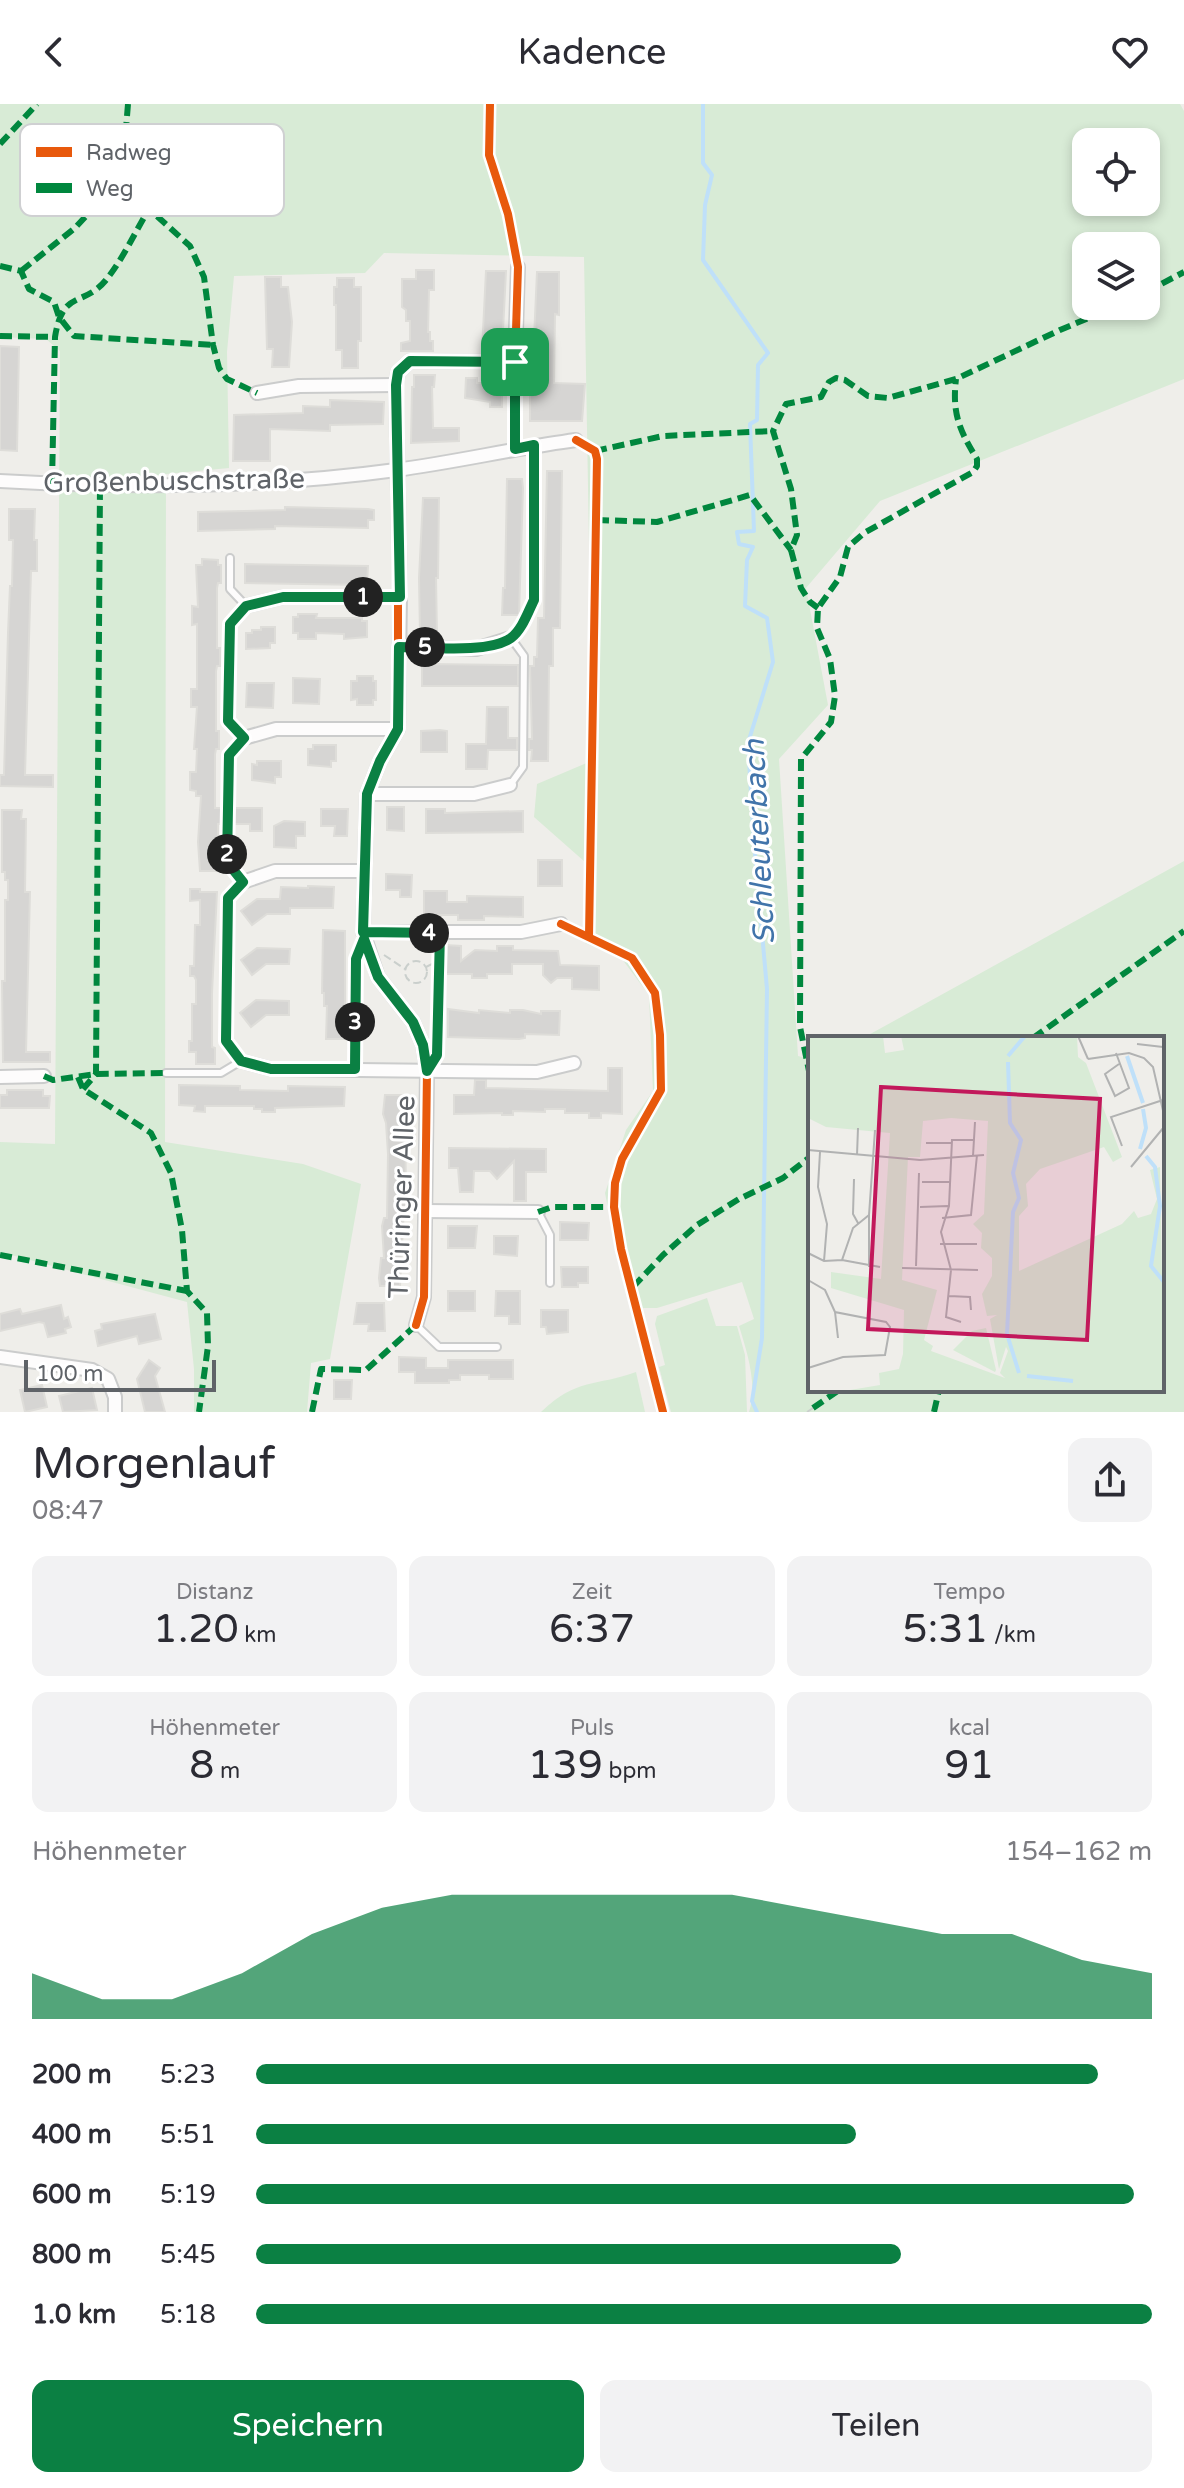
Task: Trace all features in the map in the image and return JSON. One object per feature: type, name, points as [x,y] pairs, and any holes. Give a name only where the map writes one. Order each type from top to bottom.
[{"type":"street","points":[[396,470],[398,372],[410,361],[515,362],[518,267]]},
{"type":"street","points":[[257,393],[299,386],[396,385]]},
{"type":"street","name":"Großenbuschstraße","points":[[0,481],[230,485],[396,470],[576,440]]},
{"type":"street","name":"Thüringer Allee","points":[[396,470],[400,597],[398,729],[380,761],[367,794],[363,936],[378,977],[413,1022],[423,1045],[427,1071],[424,1297],[416,1325]]},
{"type":"street","points":[[246,606],[283,597],[400,597]]},
{"type":"street","points":[[399,647],[476,649],[511,638]]},
{"type":"street","points":[[244,738],[276,729],[398,729]]},
{"type":"street","points":[[367,794],[474,794],[510,785]]},
{"type":"street","points":[[243,882],[275,871],[364,871]]},
{"type":"street","points":[[363,936],[521,932],[561,924]]},
{"type":"street","name":"Thüringer Allee","points":[[241,1061],[271,1069],[537,1072],[574,1063]]},
{"type":"street","points":[[0,1077],[44,1076]]},
{"type":"street","name":"Thüringer Allee","points":[[425,1211],[538,1212]]},
{"type":"street","points":[[0,1357],[92,1370],[108,1379],[115,1397],[115,1412]]},
{"type":"lane","points":[[515,362],[515,449]]},
{"type":"lane","points":[[510,785],[523,767],[524,656],[511,638],[534,600],[534,445]]},
{"type":"lane","points":[[166,1073],[221,1073],[241,1061],[226,1041],[227,914],[228,898],[243,882],[227,862],[229,755],[244,738],[228,721],[230,624],[246,606],[230,589],[230,558]]},
{"type":"lane","name":"Thüringer Allee","points":[[355,1069],[356,959],[363,936]]},
{"type":"lane","points":[[538,1212],[550,1235],[550,1283]]},
{"type":"lane","points":[[416,1325],[439,1347],[497,1347]]},
{"type":"path","points":[[427,1071],[437,1055],[440,933]]},
{"type":"path","points":[[426,968],[439,960]]},
{"type":"path","points":[[413,962],[426,968],[427,974],[421,982],[411,982],[406,977],[406,970],[413,962]]},
{"type":"path","points":[[807,1412],[813,1408]]},
{"type":"green space","points":[[0,104],[1180,104],[1184,111],[1184,379],[880,501],[806,588],[828,705],[779,759],[798,1056],[808,1058],[808,1392],[1164,1392],[1164,1036],[867,1036],[1184,861],[1184,1412],[749,1412],[752,1380],[739,1326],[754,1319],[742,1282],[657,1308],[634,1308],[619,1263],[605,1193],[626,1130],[653,1091],[649,995],[622,959],[585,943],[585,862],[534,817],[537,784],[589,762],[590,601],[584,257],[384,253],[365,273],[234,276],[227,352],[229,468],[166,474],[165,1142],[303,1164],[361,1184],[330,1359],[311,1363],[307,1412],[194,1412],[194,1369],[187,1302],[0,1252],[0,1142],[55,1144],[60,351],[46,339],[0,337]]},
{"type":"green space","points":[[707,1298],[716,1326],[737,1326],[745,1355],[747,1412],[671,1412],[659,1367],[665,1365],[655,1324],[657,1316]]},
{"type":"green space","points":[[636,1372],[645,1412],[541,1412],[577,1388]]},
{"type":"building","points":[[416,270],[434,270],[434,290],[429,290],[428,332],[430,341],[433,341],[433,351],[401,351],[401,343],[410,341],[410,321],[406,321],[406,310],[402,307],[402,279],[416,279]]},
{"type":"building","points":[[486,271],[506,271],[502,351],[482,351]]},
{"type":"building","points":[[537,272],[559,272],[554,383],[585,384],[582,421],[530,421],[530,395],[524,395],[524,383],[532,383]]},
{"type":"building","points":[[265,277],[281,277],[281,287],[288,287],[292,322],[289,367],[272,367],[273,349],[267,349]]},
{"type":"building","points":[[337,278],[354,278],[354,287],[361,287],[358,368],[342,368],[342,350],[336,350],[334,287],[337,287]]},
{"type":"building","points":[[0,346],[19,347],[17,451],[0,450]]},
{"type":"building","points":[[414,375],[435,375],[432,387],[433,428],[459,428],[459,441],[411,443]]},
{"type":"building","points":[[466,378],[477,378],[477,383],[491,383],[491,387],[502,387],[502,407],[490,407],[490,402],[465,398]]},
{"type":"building","points":[[330,400],[384,402],[383,424],[330,425],[330,431],[270,429],[270,461],[233,461],[234,415],[303,413],[303,406],[330,407]]},
{"type":"building","points":[[547,471],[562,471],[560,628],[553,628],[553,666],[549,666],[548,761],[531,761],[530,666],[534,666],[534,657],[537,657],[538,618],[544,618]]},
{"type":"building","points":[[507,479],[522,479],[523,488],[519,615],[502,615]]},
{"type":"building","points":[[423,498],[439,498],[437,635],[420,634]]},
{"type":"building","points":[[285,507],[368,509],[374,510],[374,520],[368,520],[368,528],[275,526],[275,529],[198,531],[198,512],[285,510]]},
{"type":"building","points":[[9,509],[35,509],[34,540],[37,540],[37,571],[31,571],[25,775],[53,775],[53,787],[0,786],[0,775],[4,775],[12,586],[13,540],[9,540]]},
{"type":"building","points":[[202,559],[218,560],[218,565],[221,565],[221,583],[217,588],[220,666],[216,671],[219,749],[215,754],[215,808],[222,808],[222,824],[218,824],[218,871],[200,871],[201,796],[190,790],[190,772],[196,772],[197,749],[194,749],[197,707],[191,707],[191,689],[197,689],[197,624],[192,625],[192,606],[198,607],[196,565],[202,565]]},
{"type":"building","points":[[245,564],[368,566],[367,585],[245,583]]},
{"type":"building","points":[[298,614],[317,614],[316,618],[362,618],[362,621],[367,621],[367,637],[344,639],[344,634],[316,633],[316,639],[298,639],[298,633],[293,633],[293,617],[298,617]]},
{"type":"building","points":[[261,627],[275,627],[275,643],[270,643],[270,648],[246,649],[246,633],[261,630]]},
{"type":"building","points":[[422,665],[518,665],[518,686],[422,686]]},
{"type":"building","points":[[357,676],[373,676],[373,681],[376,681],[373,705],[357,705],[357,699],[351,700],[351,681],[357,681]]},
{"type":"building","points":[[293,678],[320,679],[319,704],[293,703]]},
{"type":"building","points":[[247,683],[274,683],[273,708],[246,707]]},
{"type":"building","points":[[487,707],[508,707],[508,738],[517,738],[517,750],[488,750],[487,769],[466,769],[466,744],[486,744]]},
{"type":"building","points":[[421,731],[447,731],[447,752],[421,752]]},
{"type":"building","points":[[313,745],[336,745],[336,761],[331,761],[331,767],[308,765],[308,749],[313,749]]},
{"type":"building","points":[[257,761],[281,761],[281,777],[275,777],[275,783],[252,780],[252,764],[257,765]]},
{"type":"building","points":[[387,807],[404,807],[404,831],[387,830]]},
{"type":"building","points":[[234,808],[262,808],[262,831],[250,831],[250,824],[234,824]]},
{"type":"building","points":[[321,809],[348,809],[347,836],[334,836],[335,826],[321,826]]},
{"type":"building","points":[[426,809],[445,809],[445,813],[523,811],[523,832],[426,833]]},
{"type":"building","points":[[2,810],[22,810],[21,819],[26,819],[25,892],[30,892],[26,1052],[50,1052],[50,1062],[3,1062],[2,981],[5,981],[5,900],[8,900],[8,880],[2,872]]},
{"type":"building","points":[[284,821],[305,822],[305,836],[296,836],[296,848],[274,847],[274,826]]},
{"type":"building","points":[[538,860],[562,860],[562,886],[538,886]]},
{"type":"building","points":[[386,874],[412,875],[411,897],[400,897],[400,890],[386,890]]},
{"type":"building","points":[[281,887],[334,887],[333,908],[290,908],[290,914],[267,914],[252,925],[241,911],[257,899],[280,899]]},
{"type":"building","points":[[190,889],[217,892],[212,993],[215,1064],[196,1064],[196,1052],[189,1052],[192,1004],[196,1004],[196,980],[190,976],[190,966],[194,966],[195,925],[200,925],[200,900],[190,901]]},
{"type":"building","points":[[424,891],[447,891],[447,902],[467,902],[467,896],[523,897],[523,917],[484,916],[484,920],[458,920],[458,915],[424,915]]},
{"type":"building","points":[[323,930],[345,931],[345,1039],[326,1039],[327,1006],[324,1006],[322,993]]},
{"type":"building","points":[[445,945],[461,946],[461,961],[475,950],[497,951],[497,946],[513,946],[513,950],[558,951],[560,965],[599,966],[599,990],[572,989],[572,978],[557,978],[551,983],[543,975],[543,964],[512,964],[512,974],[487,974],[487,978],[472,978],[472,974],[443,974]]},
{"type":"building","points":[[257,948],[290,949],[289,964],[266,964],[252,975],[241,960]]},
{"type":"building","points":[[256,1000],[289,1001],[289,1015],[266,1015],[251,1027],[240,1013]]},
{"type":"building","points":[[448,1009],[479,1013],[479,1010],[510,1013],[510,1010],[523,1010],[541,1014],[541,1011],[560,1011],[559,1035],[525,1034],[525,1038],[519,1039],[448,1037]]},
{"type":"building","points":[[608,1068],[622,1068],[622,1114],[601,1113],[601,1118],[589,1118],[589,1113],[545,1109],[545,1112],[513,1111],[513,1115],[454,1114],[454,1095],[474,1095],[475,1080],[486,1080],[486,1088],[608,1091]]},
{"type":"building","points":[[179,1085],[288,1091],[288,1086],[345,1087],[344,1106],[275,1108],[275,1112],[262,1112],[254,1106],[205,1106],[205,1112],[194,1111],[195,1106],[179,1105]]},
{"type":"building","points":[[7,1090],[43,1090],[43,1096],[50,1096],[49,1108],[0,1108],[0,1095],[7,1095]]},
{"type":"building","points":[[385,1095],[405,1095],[406,1207],[400,1286],[380,1286],[379,1278],[381,1258],[384,1258],[382,1226],[384,1218],[387,1218]]},
{"type":"building","points":[[449,1148],[546,1149],[546,1172],[526,1172],[526,1201],[514,1201],[514,1161],[497,1179],[490,1171],[474,1171],[473,1192],[460,1192],[458,1168],[449,1168]]},
{"type":"building","points":[[560,1222],[589,1223],[588,1240],[560,1240]]},
{"type":"building","points":[[448,1226],[477,1226],[475,1248],[448,1248]]},
{"type":"building","points":[[494,1236],[518,1236],[517,1256],[494,1254]]},
{"type":"building","points":[[561,1267],[588,1267],[588,1283],[578,1283],[578,1287],[562,1287]]},
{"type":"building","points":[[448,1291],[475,1291],[475,1311],[448,1311]]},
{"type":"building","points":[[496,1291],[520,1291],[520,1324],[509,1324],[509,1316],[495,1316]]},
{"type":"building","points":[[357,1303],[384,1303],[385,1331],[368,1331],[369,1324],[354,1324]]},
{"type":"building","points":[[61,1305],[64,1319],[68,1317],[71,1327],[65,1329],[66,1333],[48,1337],[44,1323],[39,1322],[0,1331],[0,1314],[20,1309],[22,1314]]},
{"type":"building","points":[[541,1310],[568,1310],[568,1332],[547,1334],[546,1327],[541,1327]]},
{"type":"building","points":[[155,1314],[161,1339],[139,1344],[137,1336],[98,1346],[95,1331],[102,1329],[101,1324]]},
{"type":"building","points":[[399,1357],[426,1358],[426,1368],[448,1368],[448,1360],[513,1360],[513,1379],[460,1375],[460,1380],[449,1380],[449,1383],[415,1383],[415,1372],[399,1372]]},
{"type":"building","points":[[149,1360],[160,1368],[155,1376],[165,1412],[145,1412],[137,1379]]},
{"type":"building","points":[[334,1380],[352,1380],[351,1399],[334,1399]]},
{"type":"building","points":[[42,1385],[47,1407],[25,1412],[20,1390]]},
{"type":"building","points":[[92,1388],[97,1410],[63,1412],[59,1396]]},
{"type":"waterway","name":"Schleuterbach","points":[[703,104],[703,163],[712,175],[705,205],[703,260],[768,353],[758,365],[757,420],[750,424],[754,531],[737,532],[739,544],[753,547],[747,560],[745,606],[767,618],[773,662],[748,743],[767,989],[762,1338],[752,1401],[757,1412]]},
{"type":"marked path","points":[[0,144],[37,104]]},
{"type":"marked path","points":[[126,124],[128,104]]},
{"type":"marked path","points":[[21,271],[86,216]]},
{"type":"marked path","points":[[52,484],[55,337],[59,322],[69,305],[106,280],[145,216]]},
{"type":"marked path","points":[[157,216],[190,246],[204,277],[219,368],[227,379],[257,393]]},
{"type":"marked path","points":[[0,266],[21,271],[29,289],[54,302],[59,317],[74,336],[213,345]]},
{"type":"marked path","points":[[1160,285],[1184,272]]},
{"type":"marked path","points":[[818,608],[801,588],[791,550],[797,535],[791,489],[773,431],[786,404],[821,397],[829,382],[836,378],[845,380],[868,396],[888,398],[956,379],[1084,320]]},
{"type":"marked path","points":[[0,336],[55,337]]},
{"type":"marked path","points":[[808,1066],[800,1027],[801,759],[831,722],[835,696],[830,659],[817,628],[818,608],[840,577],[848,547],[864,533],[973,472],[977,466],[977,459],[958,421],[956,379]]},
{"type":"marked path","points":[[595,451],[663,436],[773,431]]},
{"type":"marked path","points":[[83,1089],[96,1074],[100,484]]},
{"type":"marked path","points":[[597,520],[657,522],[750,495],[791,550]]},
{"type":"marked path","points":[[1036,1036],[1184,931]]},
{"type":"marked path","points":[[44,1076],[53,1080],[96,1074],[166,1073]]},
{"type":"marked path","points":[[78,1077],[83,1089],[151,1133],[171,1173],[182,1230],[187,1291],[207,1313],[208,1346],[199,1412]]},
{"type":"marked path","points":[[633,1287],[697,1225],[739,1199],[783,1178],[808,1159]]},
{"type":"marked path","points":[[538,1212],[552,1207],[614,1207]]},
{"type":"marked path","points":[[0,1255],[187,1291]]},
{"type":"marked path","points":[[312,1412],[321,1369],[366,1370],[416,1325]]},
{"type":"marked path","points":[[813,1408],[836,1392]]},
{"type":"marked path","points":[[934,1412],[939,1392]]},
{"type":"cycle path","points":[[416,1325],[424,1297],[427,1071],[423,1045],[413,1022],[378,977],[364,939],[367,794],[380,761],[398,729],[398,372],[410,361],[515,362],[518,267],[508,214],[489,155],[490,104]]},
{"type":"cycle path","points":[[576,440],[595,451],[597,459],[589,936]]},
{"type":"cycle path","points":[[561,924],[632,958],[655,993],[661,1090],[622,1159],[615,1183],[614,1207],[621,1249],[663,1412]]},
{"type":"route","points":[[410,361],[515,362],[515,449],[534,445],[534,600],[511,638],[476,649],[399,647],[398,729],[380,761],[367,794],[363,932],[440,933],[437,1055],[427,1071],[423,1045],[413,1022],[378,977],[364,939],[356,959],[355,1069],[271,1069],[241,1061],[226,1041],[228,898],[243,882],[227,862],[229,755],[244,738],[228,721],[230,624],[246,606],[283,597],[400,597],[396,470],[398,372],[410,361]]}]
